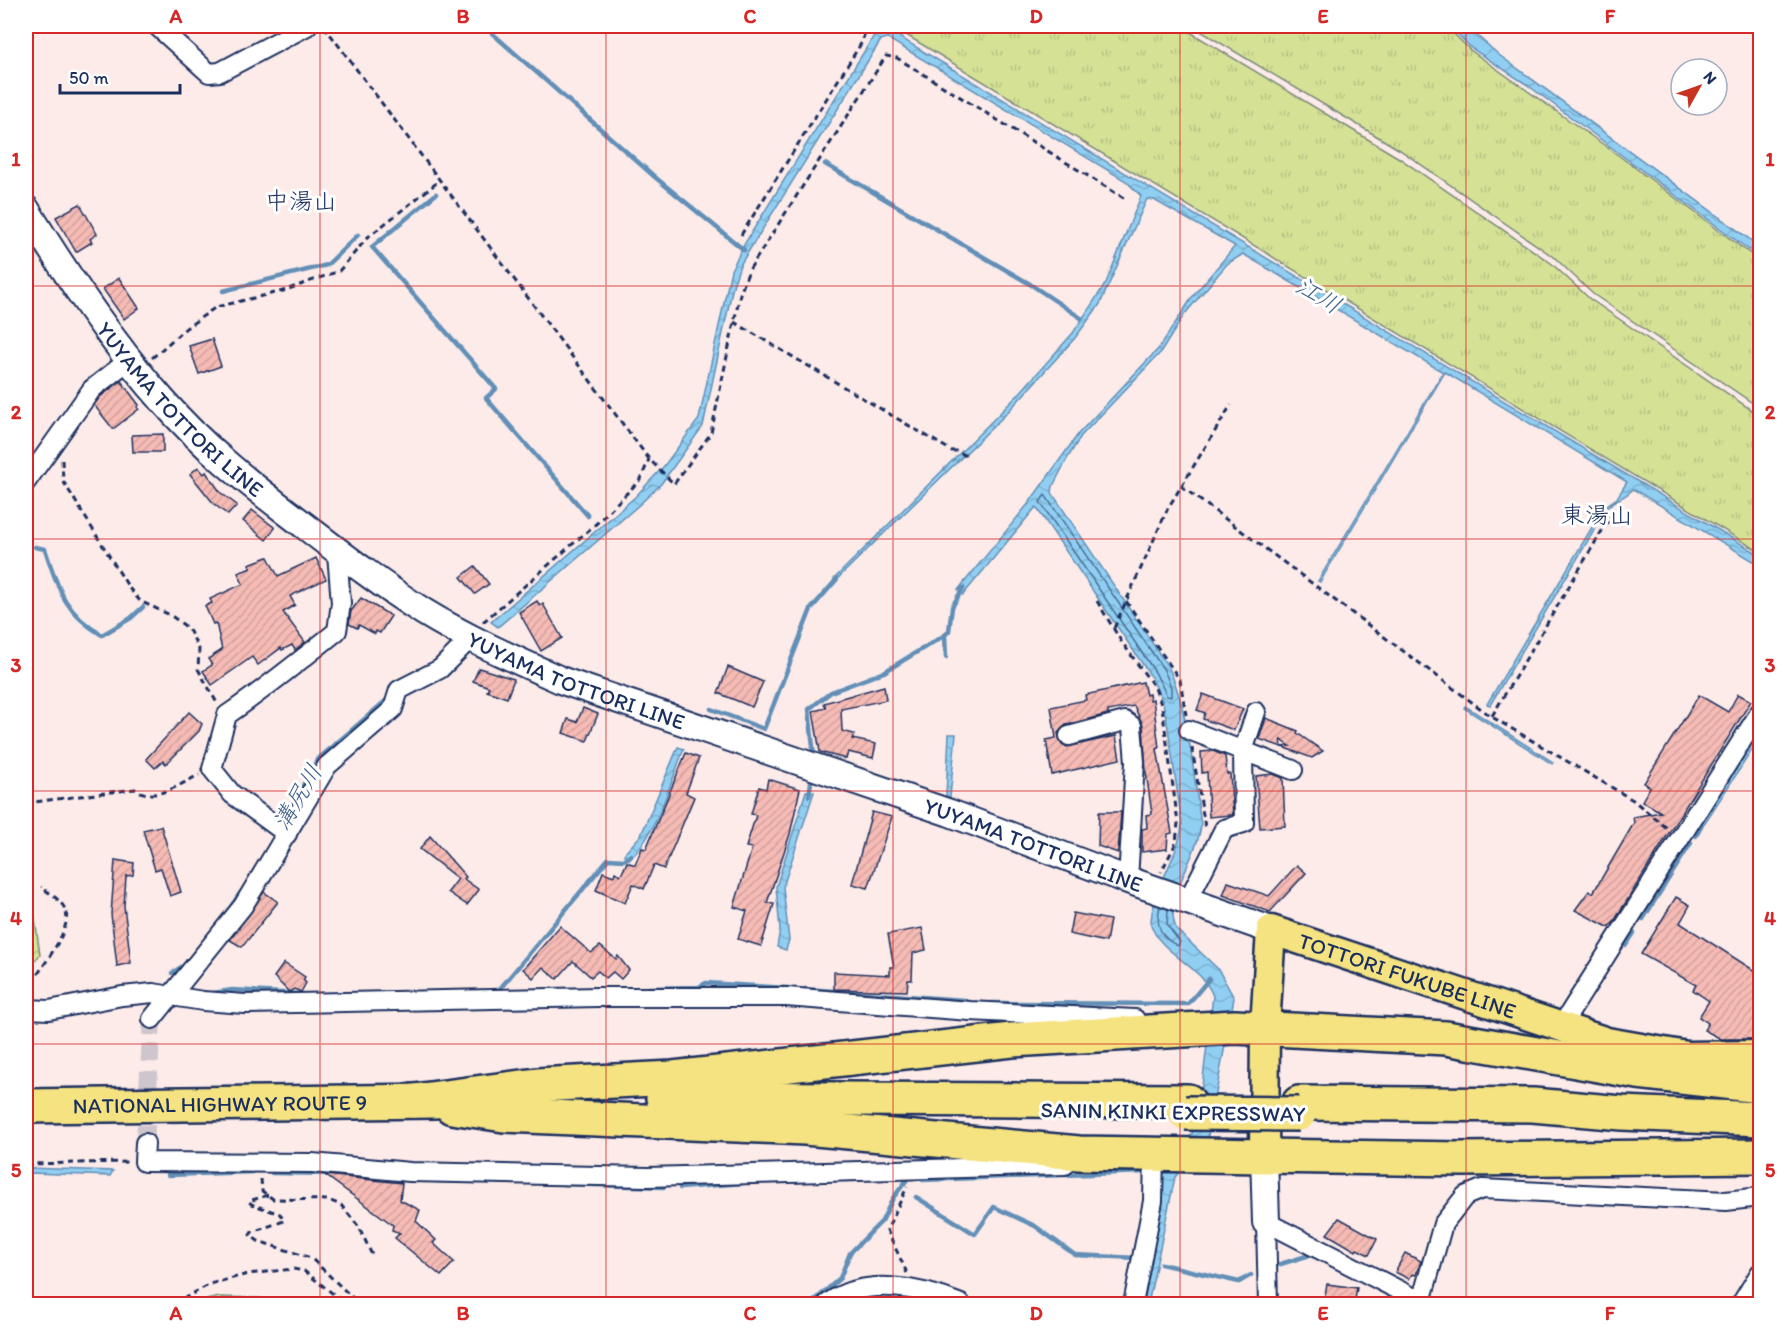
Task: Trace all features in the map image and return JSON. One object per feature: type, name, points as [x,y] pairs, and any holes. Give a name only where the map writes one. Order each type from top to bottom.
[{"type":"highway","points":[[414,1101],[537,1085],[673,1078],[1012,1040],[1250,1027],[1446,1038],[1638,1072],[1761,1086]]},
{"type":"highway","name":"SANIN KINKI EXPRESSWAY","points":[[414,1101],[698,1097],[1186,1107],[1533,1105],[1622,1113],[1761,1119]]},
{"type":"highway","points":[[414,1101],[504,1115],[805,1128],[1079,1153],[1263,1154],[1305,1158],[1462,1159],[1761,1156]]},
{"type":"highway","name":"NATIONAL HIGHWAY ROUTE 9","points":[[26,1106],[414,1101]]},
{"type":"highway","name":"SANIN KINKI EXPRESSWAY","points":[[1299,1108],[1761,1132]]},
{"type":"main road","name":"YUYAMA TOTTORI LINE","points":[[26,209],[60,263],[134,366],[164,403],[225,464],[337,553],[425,612],[563,681],[950,813],[1139,884],[1271,930]]},
{"type":"main road","name":"TOTTORI FUKUBE LINE","points":[[1263,1154],[1250,1027],[1271,930],[1560,1028],[1615,1044],[1658,1053],[1712,1058],[1761,1054]]},
{"type":"main road","points":[[1263,1154],[1266,1222]]},
{"type":"street","points":[[157,26],[209,73],[220,72],[307,26]]},
{"type":"street","points":[[26,482],[92,389],[134,366]]},
{"type":"street","points":[[286,834],[232,794],[212,769],[226,715],[276,682],[288,668],[337,631],[341,610],[337,553]]},
{"type":"street","points":[[152,1019],[243,906],[327,766],[393,709],[399,690],[440,669],[472,637]]},
{"type":"street","points":[[1560,1028],[1761,711]]},
{"type":"street","points":[[1188,900],[1224,829],[1244,823],[1243,751],[1256,712]]},
{"type":"street","points":[[1069,736],[1125,721],[1132,726],[1139,884]]},
{"type":"street","points":[[1189,730],[1293,770]]},
{"type":"street","points":[[26,1003],[49,1010],[122,996],[153,993],[245,1004],[598,997],[786,997],[970,1011],[1160,1020],[1192,1029]]},
{"type":"street","points":[[145,1143],[144,1162],[312,1163],[410,1172],[648,1177],[1140,1164],[1163,1154]]},
{"type":"street","points":[[1133,1305],[1163,1154]]},
{"type":"street","points":[[1268,1305],[1266,1222],[1424,1303],[1443,1224],[1465,1196],[1482,1189],[1726,1201],[1761,1197]]},
{"type":"street","points":[[1741,1305],[1761,1273]]},
{"type":"street","points":[[827,1305],[853,1289],[886,1287],[923,1292],[961,1305]]},
{"type":"path","points":[[324,26],[649,459],[674,484],[711,433],[734,322],[749,270],[886,56],[897,58],[1127,200]]},
{"type":"path","points":[[741,235],[862,42],[864,35],[850,26]]},
{"type":"path","points":[[134,366],[216,307],[283,291],[339,271],[368,237],[439,181]]},
{"type":"path","points":[[734,322],[952,451],[958,451],[967,457]]},
{"type":"path","points":[[1114,628],[1168,508],[1231,405]]},
{"type":"path","points":[[56,439],[62,453],[63,481],[129,588],[140,601],[179,620],[196,640],[198,669],[216,700],[224,722]]},
{"type":"path","points":[[472,637],[487,615],[598,522],[641,479],[649,459]]},
{"type":"path","points":[[1181,486],[1492,717],[1633,800],[1681,839]]},
{"type":"path","points":[[1492,717],[1615,509]]},
{"type":"path","points":[[1096,601],[1155,688],[1162,707],[1178,823],[1176,843],[1139,884]]},
{"type":"path","points":[[26,803],[128,789],[135,789],[145,796],[155,795],[212,769]]},
{"type":"path","points":[[26,1003],[67,921],[62,903],[40,887]]},
{"type":"path","points":[[26,1164],[144,1162]]},
{"type":"path","points":[[260,1162],[262,1191],[273,1200],[328,1200],[341,1206],[359,1227],[372,1255]]},
{"type":"path","points":[[908,1290],[906,1269],[887,1230],[908,1186],[922,1170]]},
{"type":"path","points":[[268,1195],[249,1201],[251,1204],[280,1214],[284,1221],[252,1232],[250,1235],[258,1241],[296,1251],[311,1258],[359,1305]]},
{"type":"path","points":[[174,1305],[210,1284],[248,1274],[293,1269],[304,1271],[346,1305]]},
{"type":"green space","points":[[901,26],[1180,26],[1399,158],[1551,263],[1590,299],[1760,416],[1760,552],[898,30]]},
{"type":"green space","points":[[1192,26],[1446,26],[1470,50],[1618,155],[1760,261],[1760,408],[1593,294],[1555,258],[1400,150]]},
{"type":"green space","points":[[26,902],[33,905],[40,955],[26,970]]},
{"type":"green space","points":[[220,1297],[258,1298],[307,1304],[187,1304]]},
{"type":"water","name":"江川","points":[[880,26],[887,26],[901,38],[1760,555],[1760,565],[1633,489],[1608,507],[1490,705],[1487,704],[1604,507],[1617,498],[1627,482],[1445,372],[1320,582],[1318,581],[1443,372],[1243,254],[1227,264],[1184,315],[1161,352],[1081,436],[1053,486],[1052,493],[1169,668],[1176,686],[1190,745],[1201,825],[1194,851],[1177,892],[1173,918],[1177,930],[1218,969],[1234,998],[1207,1141],[1175,1177],[1148,1304],[1137,1304],[1163,1173],[1191,1135],[1198,1119],[1213,996],[1208,985],[1163,944],[1151,925],[1155,899],[1176,850],[1182,824],[1163,702],[1150,675],[1036,507],[963,595],[958,590],[1029,503],[1079,433],[1159,348],[1193,296],[1235,246],[1154,200],[1147,199],[1100,304],[1075,338],[1006,414],[833,583],[834,579],[1017,396],[1073,333],[1106,283],[1141,196],[1126,181],[887,38],[881,40],[740,265],[733,286],[703,426],[661,484],[640,504],[498,627],[491,622],[635,497],[664,466],[699,419],[731,270],[745,243]]},
{"type":"water","points":[[1450,26],[1466,26],[1499,55],[1760,247],[1760,258],[1526,84],[1471,48]]},
{"type":"water","points":[[1465,706],[1553,762],[1552,764],[1464,708]]},
{"type":"water","points":[[1760,724],[1760,738],[1700,830],[1697,827]]},
{"type":"water","points":[[949,734],[956,734],[950,797],[946,796]]},
{"type":"water","points":[[678,747],[684,749],[661,809],[646,839],[628,860],[624,854],[641,835]]},
{"type":"water","points":[[806,791],[814,792],[783,887],[789,940],[786,950],[777,947],[780,929],[776,887]]},
{"type":"water","points":[[27,1168],[113,1171],[110,1176],[32,1173],[26,1178]]},
{"type":"building","points":[[80,204],[97,234],[90,239],[92,242],[76,252],[56,217]]},
{"type":"building","points":[[119,278],[139,308],[124,319],[103,289]]},
{"type":"building","points":[[212,339],[221,366],[199,374],[189,346]]},
{"type":"building","points":[[121,381],[139,405],[137,407],[139,409],[113,429],[94,405],[100,397]]},
{"type":"building","points":[[163,434],[163,452],[133,452],[132,435]]},
{"type":"building","points":[[198,467],[204,474],[206,472],[221,493],[237,505],[228,515],[214,504],[190,474]]},
{"type":"building","points":[[252,510],[275,528],[266,540],[243,521]]},
{"type":"building","points":[[268,557],[278,576],[316,558],[326,579],[290,596],[295,605],[283,612],[305,642],[295,650],[292,645],[282,650],[281,648],[258,665],[252,657],[212,685],[203,671],[212,665],[208,659],[222,650],[216,623],[213,624],[205,606],[212,603],[210,599],[243,584],[238,573],[251,568],[249,564]]},
{"type":"building","points":[[475,566],[489,584],[475,594],[461,577]]},
{"type":"building","points":[[361,598],[391,616],[380,633],[376,631],[375,634],[359,625],[357,628],[349,624],[351,611]]},
{"type":"building","points":[[537,601],[540,606],[543,604],[562,638],[541,651],[519,612]]},
{"type":"building","points":[[728,667],[763,682],[752,707],[718,693]]},
{"type":"building","points":[[479,668],[514,679],[507,698],[487,691],[489,687],[473,681]]},
{"type":"building","points":[[1143,682],[1146,695],[1149,694],[1150,700],[1153,699],[1159,748],[1157,749],[1172,833],[1168,834],[1167,849],[1142,852],[1142,829],[1147,828],[1146,815],[1152,814],[1143,725],[1134,706],[1108,711],[1108,714],[1066,725],[1058,733],[1061,743],[1067,747],[1116,736],[1120,759],[1052,775],[1046,740],[1056,738],[1051,707],[1086,700],[1085,695]]},
{"type":"building","points":[[884,686],[886,700],[841,709],[842,731],[854,734],[852,739],[876,744],[873,758],[848,752],[846,759],[820,752],[813,711],[826,708],[824,703]]},
{"type":"building","points":[[1203,694],[1243,709],[1234,730],[1203,719],[1205,713],[1197,710]]},
{"type":"building","points":[[1738,694],[1751,701],[1613,923],[1608,927],[1575,910],[1589,891],[1593,893],[1634,823],[1633,817],[1661,812],[1642,801],[1650,787],[1644,783],[1699,695],[1728,712]]},
{"type":"building","points":[[583,708],[598,714],[587,741],[563,733],[568,719],[577,722]]},
{"type":"building","points":[[189,712],[202,724],[199,731],[166,764],[163,761],[155,768],[146,759]]},
{"type":"building","points":[[1266,718],[1298,731],[1297,733],[1323,751],[1312,758],[1259,739]],"holes":[[[1281,740],[1290,746],[1282,747]]]},
{"type":"building","points":[[1213,751],[1225,756],[1227,774],[1230,774],[1233,815],[1209,817],[1207,772],[1202,773],[1201,752]]},
{"type":"building","points":[[686,753],[699,758],[686,793],[694,797],[664,869],[654,865],[644,889],[633,884],[625,903],[596,890],[603,872],[614,876],[615,872],[621,875],[627,862],[635,865],[642,848],[646,849]]},
{"type":"building","points":[[1273,774],[1283,778],[1285,826],[1260,828],[1256,776]]},
{"type":"building","points":[[768,779],[800,789],[790,834],[767,903],[774,904],[761,946],[738,939],[747,911],[734,907],[752,848],[746,847],[756,815],[751,814],[759,787],[766,789]]},
{"type":"building","points":[[872,812],[892,817],[868,888],[852,884]]},
{"type":"building","points":[[1099,812],[1121,812],[1118,853],[1098,846]]},
{"type":"building","points":[[161,826],[181,892],[170,896],[161,868],[155,870],[143,830]]},
{"type":"building","points":[[430,836],[466,877],[464,879],[479,890],[467,905],[448,892],[458,879],[420,849]]},
{"type":"building","points":[[115,860],[134,863],[133,875],[126,876],[124,906],[131,963],[117,966],[111,914]]},
{"type":"building","points":[[1297,865],[1306,873],[1270,912],[1223,895],[1228,882],[1269,896]]},
{"type":"building","points":[[264,892],[278,902],[242,947],[230,940]]},
{"type":"building","points":[[1676,897],[1690,905],[1680,923],[1761,975],[1761,1024],[1752,1039],[1721,1039],[1704,1030],[1708,1023],[1699,1017],[1709,1001],[1693,990],[1696,985],[1641,954]]},
{"type":"building","points":[[1073,913],[1110,920],[1106,942],[1069,934]]},
{"type":"building","points":[[560,926],[591,953],[600,946],[616,959],[618,956],[629,970],[621,979],[613,972],[606,978],[598,971],[591,977],[573,961],[557,979],[543,967],[533,978],[523,969]]},
{"type":"building","points":[[922,928],[926,950],[913,953],[912,980],[908,980],[907,991],[834,989],[834,972],[890,975],[890,967],[894,967],[888,934]]},
{"type":"building","points":[[284,963],[305,977],[303,980],[306,983],[301,992],[294,989],[289,992],[274,977]]},
{"type":"building","points":[[325,1175],[402,1183],[400,1200],[420,1210],[416,1221],[436,1240],[433,1243],[454,1262],[441,1276],[395,1238],[400,1233],[392,1230],[393,1225]]},
{"type":"building","points":[[1339,1218],[1377,1239],[1369,1255],[1357,1249],[1356,1251],[1327,1234]]},
{"type":"building","points":[[1405,1253],[1421,1261],[1416,1275],[1412,1274],[1409,1279],[1395,1272]]},
{"type":"building","points":[[1327,1284],[1357,1288],[1354,1305],[1323,1305]]},
{"type":"waterway","points":[[484,26],[656,178],[744,250]]},
{"type":"waterway","points":[[825,164],[1030,284],[1081,318]]},
{"type":"waterway","points":[[436,194],[372,247],[496,389],[486,398],[588,516]]},
{"type":"waterway","points":[[223,291],[327,265],[358,235]]},
{"type":"waterway","points":[[35,547],[45,549],[59,588],[71,608],[89,627],[102,635],[131,618],[143,607]]},
{"type":"waterway","points":[[711,709],[764,729],[811,609],[837,579]]},
{"type":"waterway","points":[[814,757],[809,709],[831,692],[884,672],[945,635],[949,631],[952,607],[963,588]]},
{"type":"waterway","points":[[945,635],[946,657]]},
{"type":"waterway","name":"溝尻川","points":[[427,685],[445,675]]},
{"type":"waterway","name":"溝尻川","points":[[284,820],[317,760],[390,697]]},
{"type":"waterway","points":[[809,796],[812,775]]},
{"type":"waterway","points":[[1696,836],[1702,825]]},
{"type":"waterway","points":[[1643,919],[1691,843]]},
{"type":"waterway","points":[[498,991],[608,859],[624,860],[631,855]]},
{"type":"waterway","name":"溝尻川","points":[[227,912],[241,892]]},
{"type":"waterway","points":[[1626,945],[1634,933]]},
{"type":"waterway","name":"溝尻川","points":[[172,973],[187,963]]},
{"type":"waterway","points":[[990,1003],[1188,1004],[1209,979]]},
{"type":"waterway","points":[[648,988],[699,987],[706,983],[788,988]]},
{"type":"waterway","points":[[805,989],[965,1000],[963,1003],[966,1003]]},
{"type":"waterway","points":[[213,993],[232,990],[300,994]]},
{"type":"waterway","points":[[168,1175],[252,1172]]},
{"type":"waterway","points":[[923,1180],[1145,1172]]},
{"type":"waterway","points":[[272,1173],[336,1174],[346,1178]]},
{"type":"waterway","points":[[811,1304],[840,1278],[850,1253],[882,1221],[893,1198],[909,1177]]},
{"type":"waterway","points":[[437,1181],[477,1182]]},
{"type":"waterway","points":[[680,1188],[743,1183]]},
{"type":"waterway","points":[[563,1184],[664,1187]]},
{"type":"waterway","points":[[916,1197],[975,1234],[994,1207],[1035,1226],[1075,1255],[1137,1258]]},
{"type":"waterway","points":[[1274,1266],[1310,1255],[1319,1258]]},
{"type":"waterway","points":[[1161,1264],[1239,1282],[1251,1275]]},
{"type":"waterway","points":[[1374,1287],[1406,1304]]},
{"type":"tunnel","points":[[145,1143],[152,1019]]},
{"type":"district","name":"中湯山","points":[[301,200]]},
{"type":"district","name":"東湯山","points":[[1597,514]]}]
